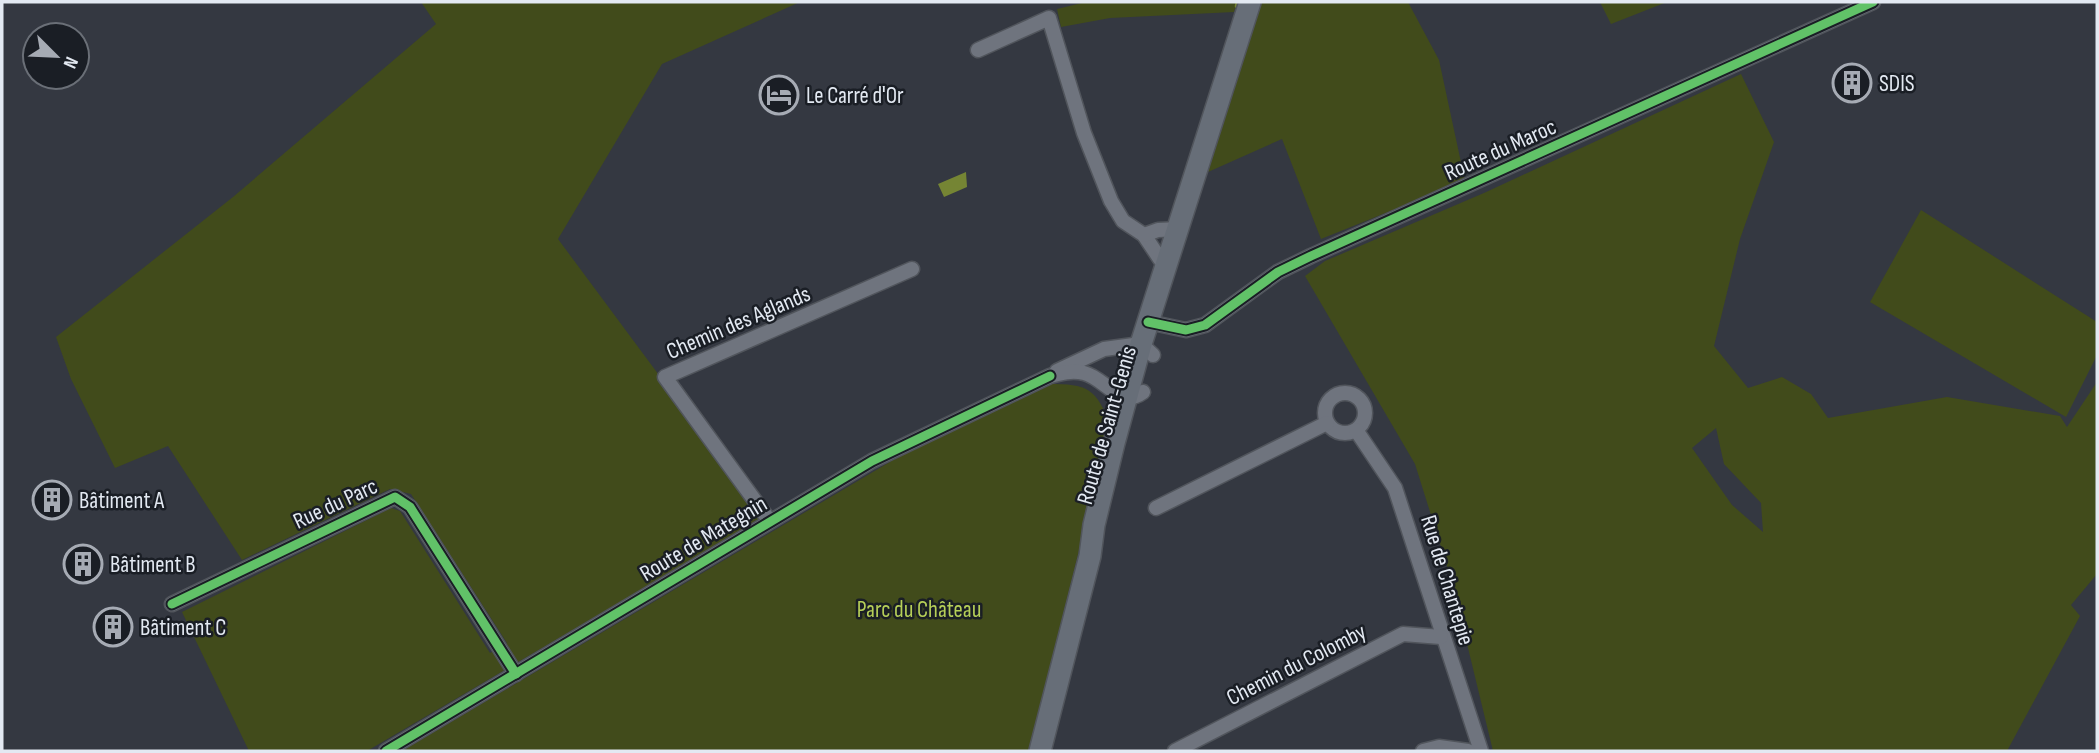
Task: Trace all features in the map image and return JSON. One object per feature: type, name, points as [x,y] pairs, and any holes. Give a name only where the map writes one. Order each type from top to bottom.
[{"type":"main road","name":"Route de Saint-Genis","points":[[1040,751],[1090,556],[1094,524],[1155,324],[1158,286],[1169,264],[1250,2]]},
{"type":"street","name":"Route du Maroc","points":[[1155,324],[1186,330],[1205,325],[1278,272],[1311,256],[1873,2]]},
{"type":"street","points":[[978,50],[1049,18],[1084,133],[1111,201],[1123,221],[1144,235],[1152,251],[1169,264]]},
{"type":"street","points":[[1144,235],[1158,230],[1180,229]]},
{"type":"street","name":"Chemin des Aglands","points":[[769,520],[665,377],[912,269]]},
{"type":"street","name":"Route de Mategnin","points":[[386,751],[769,520],[905,444],[1104,349],[1119,344],[1147,350]]},
{"type":"street","name":"Route de Mategnin","points":[[1050,376],[1068,372],[1086,373],[1135,395]]},
{"type":"street","points":[[1337,393],[1352,393],[1365,408],[1363,422],[1356,430],[1338,432],[1327,423],[1325,407],[1337,393]]},
{"type":"street","points":[[1156,508],[1327,423]]},
{"type":"street","name":"Rue de Chantepie","points":[[1356,430],[1395,488],[1480,751]]},
{"type":"street","name":"Rue du Parc","points":[[172,604],[396,496],[410,507],[516,674]]},
{"type":"street","name":"Chemin du Colomby","points":[[1175,751],[1403,634],[1441,637]]},
{"type":"street","points":[[1423,751],[1440,747],[1468,751]]},
{"type":"green space","points":[[421,2],[800,2],[662,64],[558,239],[673,394],[760,520],[367,751],[249,751],[182,612],[391,508],[400,511],[490,653],[507,643],[411,494],[390,489],[242,560],[168,446],[115,468],[71,379],[56,337],[233,197],[436,24]]},
{"type":"green space","points":[[1086,2],[1237,2],[1234,12],[1110,18],[1061,27],[1057,9]]},
{"type":"green space","points":[[1262,2],[1408,2],[1439,60],[1465,181],[1321,239],[1282,139],[1208,172]]},
{"type":"green space","points":[[1600,2],[1667,2],[1611,24]]},
{"type":"green space","points":[[1741,74],[1774,142],[1740,239],[1714,346],[1748,388],[1782,377],[1811,394],[1828,418],[1947,397],[2060,416],[2067,427],[2097,382],[2097,574],[2071,605],[2080,616],[2007,751],[1493,751],[1452,582],[1415,464],[1305,276],[1325,261],[1484,193]],"holes":[[[1716,428],[1724,464],[1761,503],[1763,532],[1732,505],[1692,448]]]},
{"type":"green space","points":[[1921,210],[2097,322],[2097,355],[2066,417],[1870,302]]},
{"type":"green space","name":"Parc du Château","points":[[1049,384],[1073,385],[1089,391],[1100,403],[1110,426],[1029,751],[402,751],[905,453]]},
{"type":"shaded area","points":[[966,172],[967,187],[944,197],[938,184]]},
{"type":"waterway","points":[[1237,6],[1238,2]]},
{"type":"cycle path","points":[[1148,322],[1186,330],[1205,325],[1278,272],[1311,256],[1873,2]]},
{"type":"cycle path","points":[[386,751],[872,461],[1050,376]]},
{"type":"cycle path","points":[[172,604],[395,497],[410,507],[516,674]]},
{"type":"place","name":"SDIS","points":[[1852,83]]},
{"type":"place","name":"Le Carré d'Or","points":[[779,95]]},
{"type":"place","name":"Bâtiment A","points":[[52,500]]},
{"type":"place","name":"Bâtiment B","points":[[83,564]]},
{"type":"place","name":"Bâtiment C","points":[[113,627]]}]
